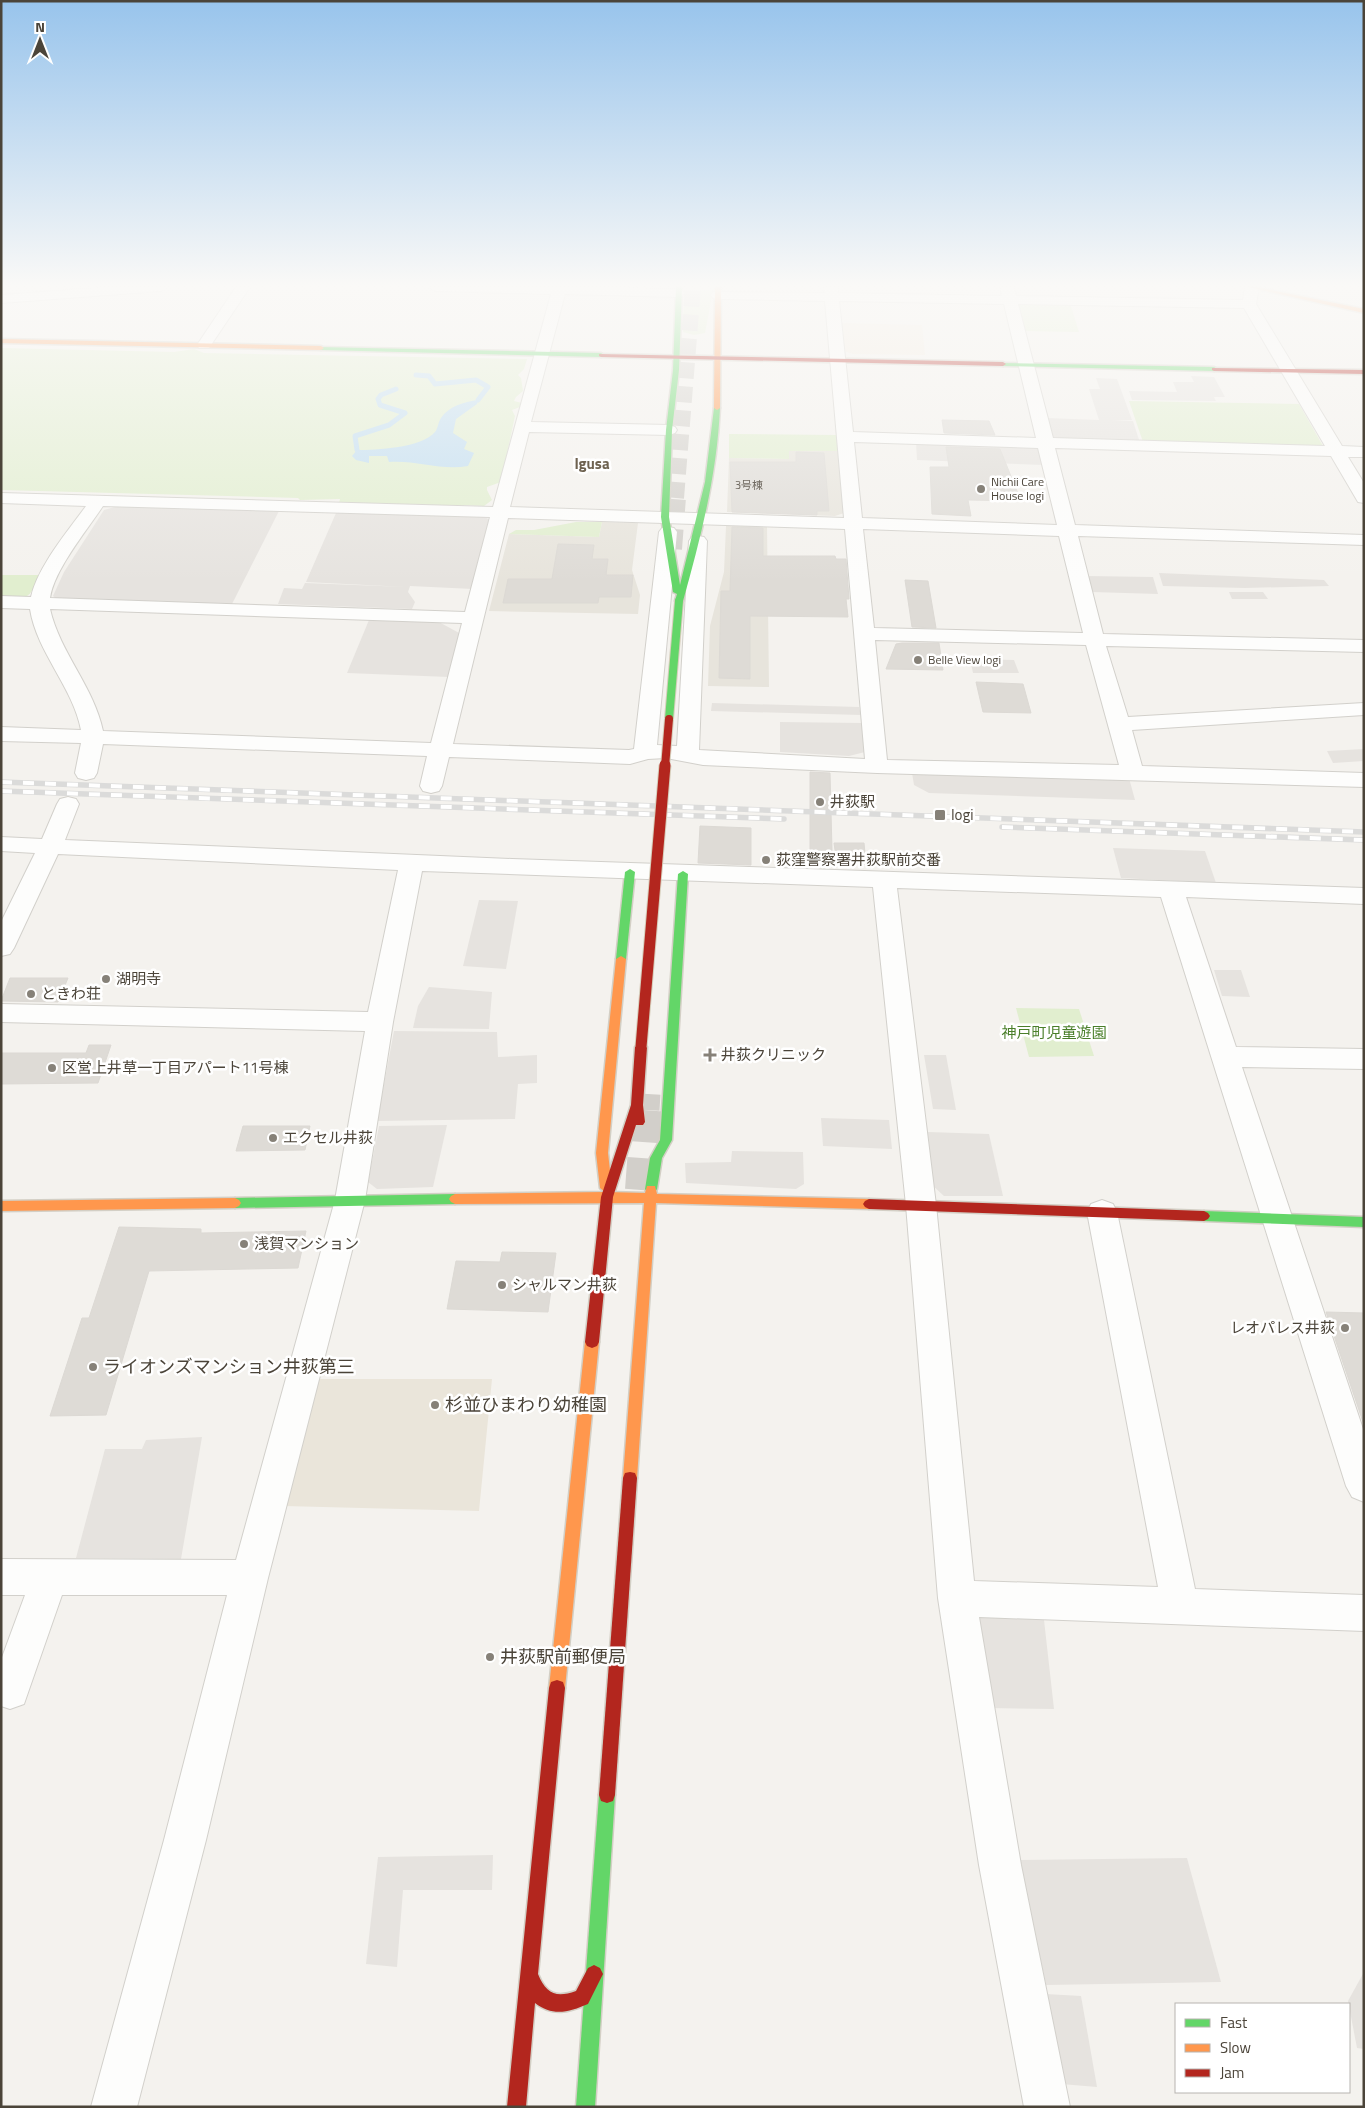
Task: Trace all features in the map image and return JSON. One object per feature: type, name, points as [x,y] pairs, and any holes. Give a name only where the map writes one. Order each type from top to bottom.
[{"type":"main road","points":[[673,385],[669,430],[666,524],[679,601]]},
{"type":"main road","points":[[641,1133],[637,1105],[641,1047],[679,601],[700,525],[703,491],[716,437],[717,385]]},
{"type":"main road","points":[[666,489],[679,493]]},
{"type":"main road","points":[[608,1197],[602,1153],[630,872]]},
{"type":"main road","points":[[585,2107],[650,1198],[656,1158],[666,1140],[683,874]]},
{"type":"main road","points":[[516,2107],[528,1971],[608,1197],[637,1105]]},
{"type":"main road","points":[[645,1161],[650,1198]]},
{"type":"main road","points":[[1,1206],[608,1197],[921,1205],[1364,1222]]},
{"type":"main road","points":[[528,1971],[534,1988],[553,2004],[565,2005],[582,1998],[594,1974]]},
{"type":"street","points":[[430,786],[441,750],[500,512],[534,385]]},
{"type":"street","points":[[839,385],[877,766]]},
{"type":"street","points":[[1031,385],[1095,640],[1121,724],[1132,772]]},
{"type":"street","points":[[1298,385],[1364,498]]},
{"type":"street","points":[[522,427],[669,430]]},
{"type":"street","points":[[844,437],[1364,452]]},
{"type":"street","points":[[1,498],[500,512],[666,524],[854,523],[1364,540]]},
{"type":"street","points":[[86,773],[93,736],[84,702],[48,636],[40,604],[41,596],[50,576],[98,501]]},
{"type":"street","points":[[646,752],[666,524]]},
{"type":"street","points":[[688,753],[700,525]]},
{"type":"street","points":[[1,602],[474,618]]},
{"type":"street","points":[[865,634],[1364,646]]},
{"type":"street","points":[[1121,724],[1364,709]]},
{"type":"street","points":[[1,734],[630,757],[646,752],[688,753],[703,758],[877,766],[1364,780]]},
{"type":"street","points":[[1,948],[50,847],[68,804]]},
{"type":"street","points":[[1,844],[630,872],[1364,896]]},
{"type":"street","points":[[114,2107],[181,1854],[250,1578],[350,1200],[380,1022],[411,863]]},
{"type":"street","points":[[884,880],[921,1205],[957,1598],[1000,1866],[1047,2107]]},
{"type":"street","points":[[1171,889],[1364,1486]]},
{"type":"street","points":[[1,1013],[380,1022]]},
{"type":"street","points":[[1226,1057],[1364,1059]]},
{"type":"street","points":[[1102,1212],[1180,1605]]},
{"type":"street","points":[[1,1577],[250,1578]]},
{"type":"street","points":[[10,1690],[50,1577]]},
{"type":"street","points":[[957,1598],[1364,1613]]},
{"type":"shaded area","points":[[1099,385],[1119,385],[1132,420],[1112,420],[1133,421],[1140,443],[1052,440],[1047,418],[1099,420],[1089,389],[1100,389]]},
{"type":"shaded area","points":[[1174,385],[1219,385],[1225,397],[1214,397],[1216,401],[1132,400],[1129,391],[1177,392]]},
{"type":"shaded area","points":[[916,442],[1039,446],[1044,465],[917,460]]},
{"type":"shaded area","points":[[788,451],[839,451],[844,513],[835,516],[727,512],[729,458],[788,459]]},
{"type":"shaded area","points":[[118,506],[279,511],[231,606],[57,600],[53,596],[64,572],[104,510]]},
{"type":"shaded area","points":[[336,513],[484,517],[491,520],[473,589],[410,586],[408,592],[415,602],[412,609],[278,604],[284,588],[302,589],[305,583],[406,587],[306,582]]},
{"type":"shaded area","points":[[602,522],[638,523],[632,570],[640,595],[638,614],[489,611],[509,534],[599,537]]},
{"type":"shaded area","points":[[726,526],[767,526],[769,687],[708,686],[710,626],[724,572]]},
{"type":"shaded area","points":[[1159,573],[1324,580],[1329,586],[1245,588],[1163,586]]},
{"type":"shaded area","points":[[1087,576],[1153,577],[1158,594],[1092,592]]},
{"type":"shaded area","points":[[1229,592],[1263,592],[1268,599],[1232,599]]},
{"type":"shaded area","points":[[369,620],[437,621],[461,634],[449,677],[347,673]]},
{"type":"shaded area","points":[[970,659],[1014,660],[1019,673],[973,673]]},
{"type":"shaded area","points":[[712,703],[859,707],[861,715],[711,711]]},
{"type":"shaded area","points":[[780,722],[862,723],[865,752],[849,756],[780,752]]},
{"type":"shaded area","points":[[1364,749],[1364,761],[1333,763],[1327,751]]},
{"type":"shaded area","points":[[912,773],[1129,778],[1135,800],[929,793],[914,785]]},
{"type":"shaded area","points":[[1113,848],[1205,851],[1216,883],[1121,878]]},
{"type":"shaded area","points":[[479,900],[518,901],[506,969],[463,966]]},
{"type":"shaded area","points":[[1214,970],[1241,970],[1250,997],[1222,996]]},
{"type":"shaded area","points":[[429,987],[492,992],[489,1029],[413,1028],[418,1006]]},
{"type":"shaded area","points":[[394,1031],[497,1032],[498,1057],[537,1055],[537,1083],[518,1084],[515,1119],[377,1121]]},
{"type":"shaded area","points":[[924,1055],[946,1055],[956,1110],[933,1109]]},
{"type":"shaded area","points":[[821,1118],[889,1120],[892,1149],[823,1146]]},
{"type":"shaded area","points":[[447,1125],[433,1187],[377,1189],[368,1182],[379,1126]]},
{"type":"shaded area","points":[[928,1132],[989,1134],[1003,1196],[944,1196],[930,1183]]},
{"type":"shaded area","points":[[732,1151],[803,1152],[804,1184],[796,1189],[686,1183],[685,1163],[731,1162]]},
{"type":"shaded area","points":[[316,1379],[492,1379],[479,1511],[284,1506]]},
{"type":"shaded area","points":[[202,1437],[181,1559],[76,1558],[105,1449],[142,1449],[146,1440]]},
{"type":"shaded area","points":[[988,1607],[1043,1611],[1054,1709],[988,1708],[976,1624]]},
{"type":"shaded area","points":[[493,1855],[492,1890],[403,1890],[397,1967],[366,1964],[378,1857]]},
{"type":"shaded area","points":[[1187,1858],[1221,1982],[1046,1985],[1020,1860]]},
{"type":"shaded area","points":[[1364,1972],[1364,2049],[1357,2048],[1350,2003],[1348,2001]]},
{"type":"shaded area","points":[[1046,1994],[1081,1996],[1097,2087],[1061,2084]]},
{"type":"green space","points":[[1,385],[522,385],[523,391],[514,401],[522,403],[520,407],[512,410],[515,416],[501,482],[487,487],[492,500],[484,506],[464,505],[459,510],[431,510],[406,504],[393,508],[339,503],[340,499],[300,500],[298,498],[1,490]]},
{"type":"green space","points":[[1129,401],[1299,404],[1323,446],[1319,448],[1143,442]]},
{"type":"green space","points":[[729,434],[837,435],[839,451],[789,451],[789,459],[729,458]]},
{"type":"green space","points":[[576,522],[602,522],[599,537],[509,534],[516,530],[534,530]]},
{"type":"green space","points":[[1,575],[40,575],[33,589],[26,596],[17,599],[1,599]]},
{"type":"green space","name":"神戸町児童遊園","points":[[1016,1008],[1079,1009],[1094,1056],[1029,1057]]},
{"type":"water","points":[[478,400],[477,404],[456,419],[453,433],[467,442],[464,449],[474,453],[468,466],[448,467],[409,462],[389,462],[387,456],[369,456],[369,463],[356,460],[352,456],[357,450],[398,447],[420,442],[435,432],[440,420],[448,410],[462,403]]},
{"type":"building","points":[[942,420],[989,421],[995,435],[944,433]]},
{"type":"building","name":"Nichii Care House Iogi","points":[[946,447],[1000,449],[1021,501],[968,500],[971,516],[932,514],[930,467],[949,467]]},
{"type":"building","points":[[796,452],[824,453],[829,511],[817,511],[817,515],[732,512],[730,462],[796,462]]},
{"type":"building","points":[[732,527],[763,528],[763,556],[835,556],[836,559],[846,559],[849,599],[846,599],[848,617],[750,616],[750,679],[719,678],[721,591],[730,591]]},
{"type":"building","points":[[558,544],[594,545],[592,559],[608,559],[606,575],[633,575],[631,597],[599,597],[598,603],[503,603],[508,579],[552,579]]},
{"type":"building","points":[[905,580],[928,581],[936,628],[912,627]]},
{"type":"building","points":[[939,643],[943,670],[886,669],[896,644]]},
{"type":"building","points":[[976,682],[1023,684],[1031,713],[983,712]]},
{"type":"building","points":[[810,772],[830,773],[832,851],[810,851]]},
{"type":"building","points":[[700,826],[751,828],[751,865],[698,863]]},
{"type":"building","points":[[834,843],[864,843],[866,864],[837,864]]},
{"type":"building","name":"ときわ荘","points":[[10,978],[68,978],[58,1002],[1,1001]]},
{"type":"building","name":"区営上井草一丁目アパート11号棟","points":[[89,1045],[111,1045],[98,1083],[1,1084],[1,1053],[86,1053]]},
{"type":"building","name":"エクセル井荻","points":[[243,1126],[310,1126],[305,1150],[236,1151]]},
{"type":"building","name":"ライオンズマンション井荻第三","points":[[119,1227],[201,1229],[201,1233],[306,1231],[298,1268],[149,1271],[106,1415],[50,1416],[82,1318],[89,1318]]},
{"type":"building","name":"シャルマン井荻","points":[[502,1252],[556,1253],[548,1312],[447,1309],[456,1261],[500,1262]]},
{"type":"building","points":[[1326,1312],[1364,1313],[1364,1425]]},
{"type":"waterway","points":[[478,400],[488,387],[485,385]]},
{"type":"waterway","points":[[357,450],[355,436],[389,425],[405,413],[380,405],[378,399],[381,395],[396,389]]},
{"type":"tunnel","points":[[676,498],[685,385]]},
{"type":"tunnel","points":[[672,549],[676,497]]},
{"type":"tunnel","points":[[647,1110],[648,1094]]},
{"type":"tunnel","points":[[641,1190],[647,1109]]},
{"type":"railway","points":[[1,782],[1364,832]]},
{"type":"railway","points":[[1,791],[784,819]]},
{"type":"railway","points":[[1002,827],[1364,840]]},
{"type":"traffic: fast","points":[[674,385],[669,430],[665,517],[677,592]]},
{"type":"traffic: fast","points":[[679,601],[709,482],[716,433],[717,408]]},
{"type":"traffic: fast","points":[[669,719],[679,601]]},
{"type":"traffic: fast","points":[[621,959],[630,872]]},
{"type":"traffic: fast","points":[[651,1189],[656,1158],[666,1140],[683,874]]},
{"type":"traffic: fast","points":[[235,1203],[455,1199]]},
{"type":"traffic: fast","points":[[1204,1216],[1364,1222]]},
{"type":"traffic: fast","points":[[585,2107],[607,1795]]},
{"type":"traffic: slow","points":[[717,385],[717,408]]},
{"type":"traffic: slow","points":[[606,1188],[602,1153],[621,959]]},
{"type":"traffic: slow","points":[[630,1478],[651,1189]]},
{"type":"traffic: slow","points":[[455,1199],[607,1197],[869,1204]]},
{"type":"traffic: slow","points":[[1,1206],[235,1203]]},
{"type":"traffic: slow","points":[[557,1688],[592,1342]]},
{"type":"traffic: jam","points":[[641,1047],[669,719]]},
{"type":"traffic: jam","points":[[639,1122],[637,1105],[641,1047]]},
{"type":"traffic: jam","points":[[592,1342],[607,1197],[637,1105]]},
{"type":"traffic: jam","points":[[869,1204],[1204,1216]]},
{"type":"traffic: jam","points":[[607,1795],[630,1478]]},
{"type":"traffic: jam","points":[[516,2107],[557,1688]]},
{"type":"traffic: jam","points":[[528,1971],[541,1997],[547,2001],[562,2004],[582,1998],[594,1974]]},
{"type":"place","name":"Nichii Care House Iogi","points":[[981,489]]},
{"type":"place","name":"Belle View Iogi","points":[[918,660]]},
{"type":"place","name":"井荻駅","points":[[820,802]]},
{"type":"place","name":"Iogi","points":[[940,815]]},
{"type":"place","name":"荻窪警察署井荻駅前交番","points":[[766,860]]},
{"type":"place","name":"湖明寺","points":[[106,979]]},
{"type":"place","name":"ときわ荘","points":[[31,994]]},
{"type":"place","name":"井荻クリニック","points":[[710,1055]]},
{"type":"place","name":"区営上井草一丁目アパート11号棟","points":[[52,1068]]},
{"type":"place","name":"エクセル井荻","points":[[273,1138]]},
{"type":"place","name":"浅賀マンション","points":[[244,1244]]},
{"type":"place","name":"シャルマン井荻","points":[[502,1285]]},
{"type":"place","name":"レオパレス井荻","points":[[1345,1328]]},
{"type":"place","name":"ライオンズマンション井荻第三","points":[[93,1367]]},
{"type":"place","name":"杉並ひまわり幼稚園","points":[[435,1405]]},
{"type":"place","name":"井荻駅前郵便局","points":[[490,1657]]},
{"type":"district","name":"Igusa","points":[[592,464]]}]
